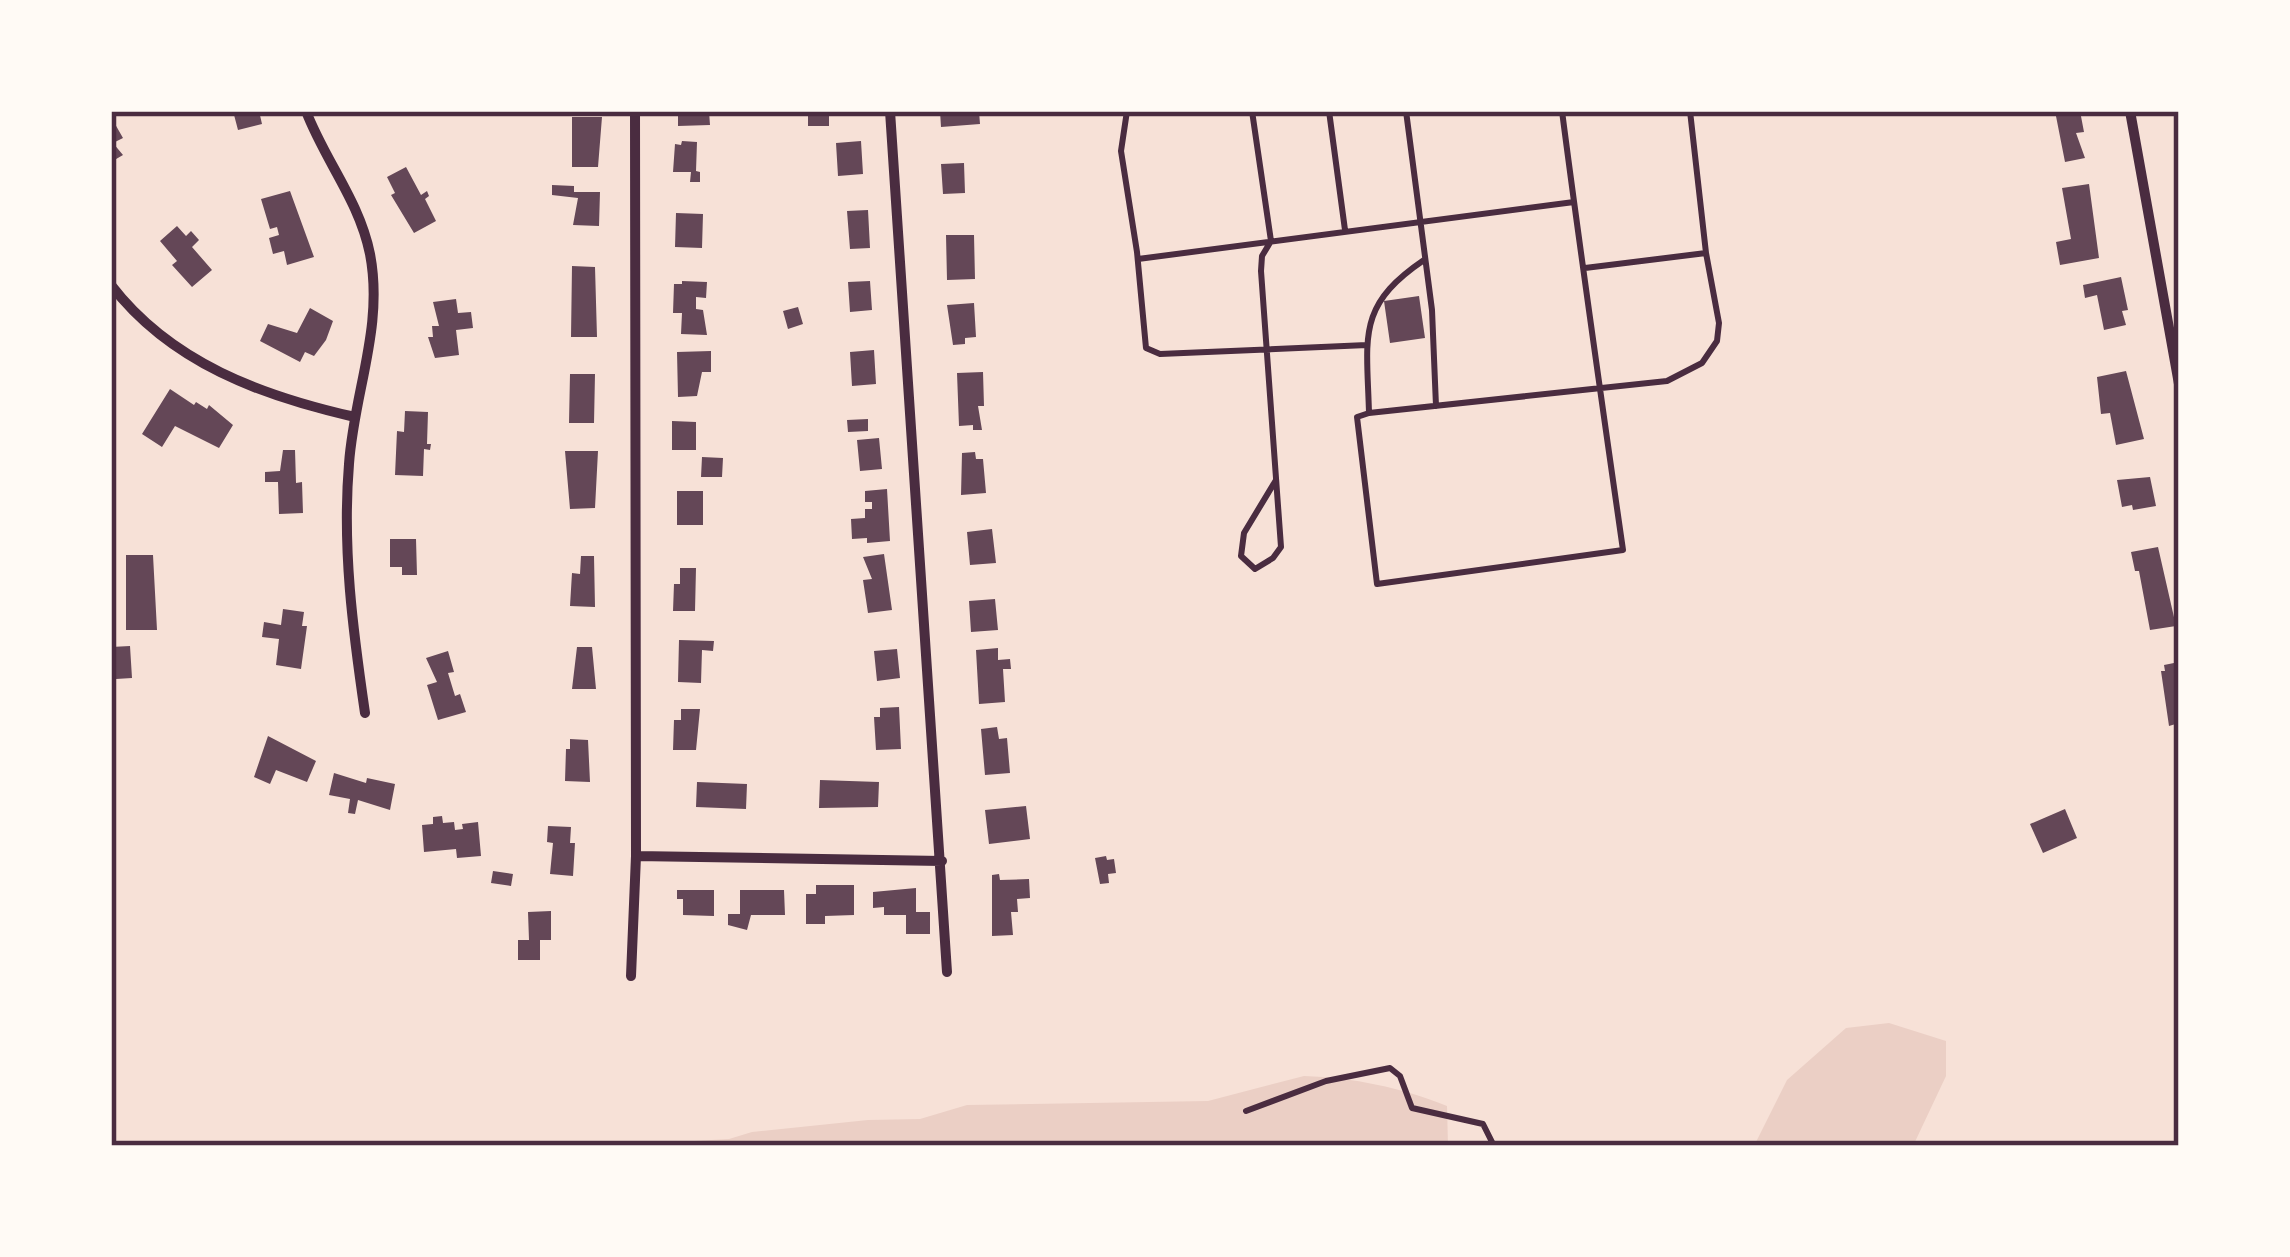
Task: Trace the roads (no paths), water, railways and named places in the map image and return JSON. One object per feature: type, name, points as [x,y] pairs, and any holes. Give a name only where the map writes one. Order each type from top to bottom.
[{"type":"street","points":[[306,111],[359,214],[376,302],[355,417],[346,514],[365,713]]},
{"type":"street","points":[[631,976],[636,856],[635,111]]},
{"type":"street","points":[[890,111],[947,972]]},
{"type":"street","points":[[2130,111],[2179,384]]},
{"type":"street","points":[[111,285],[145,324],[203,364],[281,398],[355,417]]},
{"type":"street","points":[[636,856],[941,861]]},
{"type":"lane","points":[[1127,111],[1121,151],[1146,348],[1160,354],[1367,345]]},
{"type":"lane","points":[[1252,111],[1271,241],[1262,256],[1261,271],[1281,547],[1255,569],[1241,556],[1244,533],[1276,480]]},
{"type":"lane","points":[[1329,111],[1345,230]]},
{"type":"lane","points":[[1406,111],[1433,326],[1436,406]]},
{"type":"lane","points":[[1562,111],[1600,387],[1624,550],[1377,584],[1358,417],[1369,413],[1600,387],[1667,381],[1693,371],[1710,355],[1719,322],[1690,111]]},
{"type":"lane","points":[[1138,259],[1574,202]]},
{"type":"lane","points":[[1584,268],[1706,253]]},
{"type":"lane","points":[[1369,413],[1367,345],[1376,304],[1384,291],[1425,259]]},
{"type":"lane","points":[[1246,1111],[1327,1081],[1390,1068],[1400,1076],[1412,1108],[1484,1124],[1494,1146]]}]
